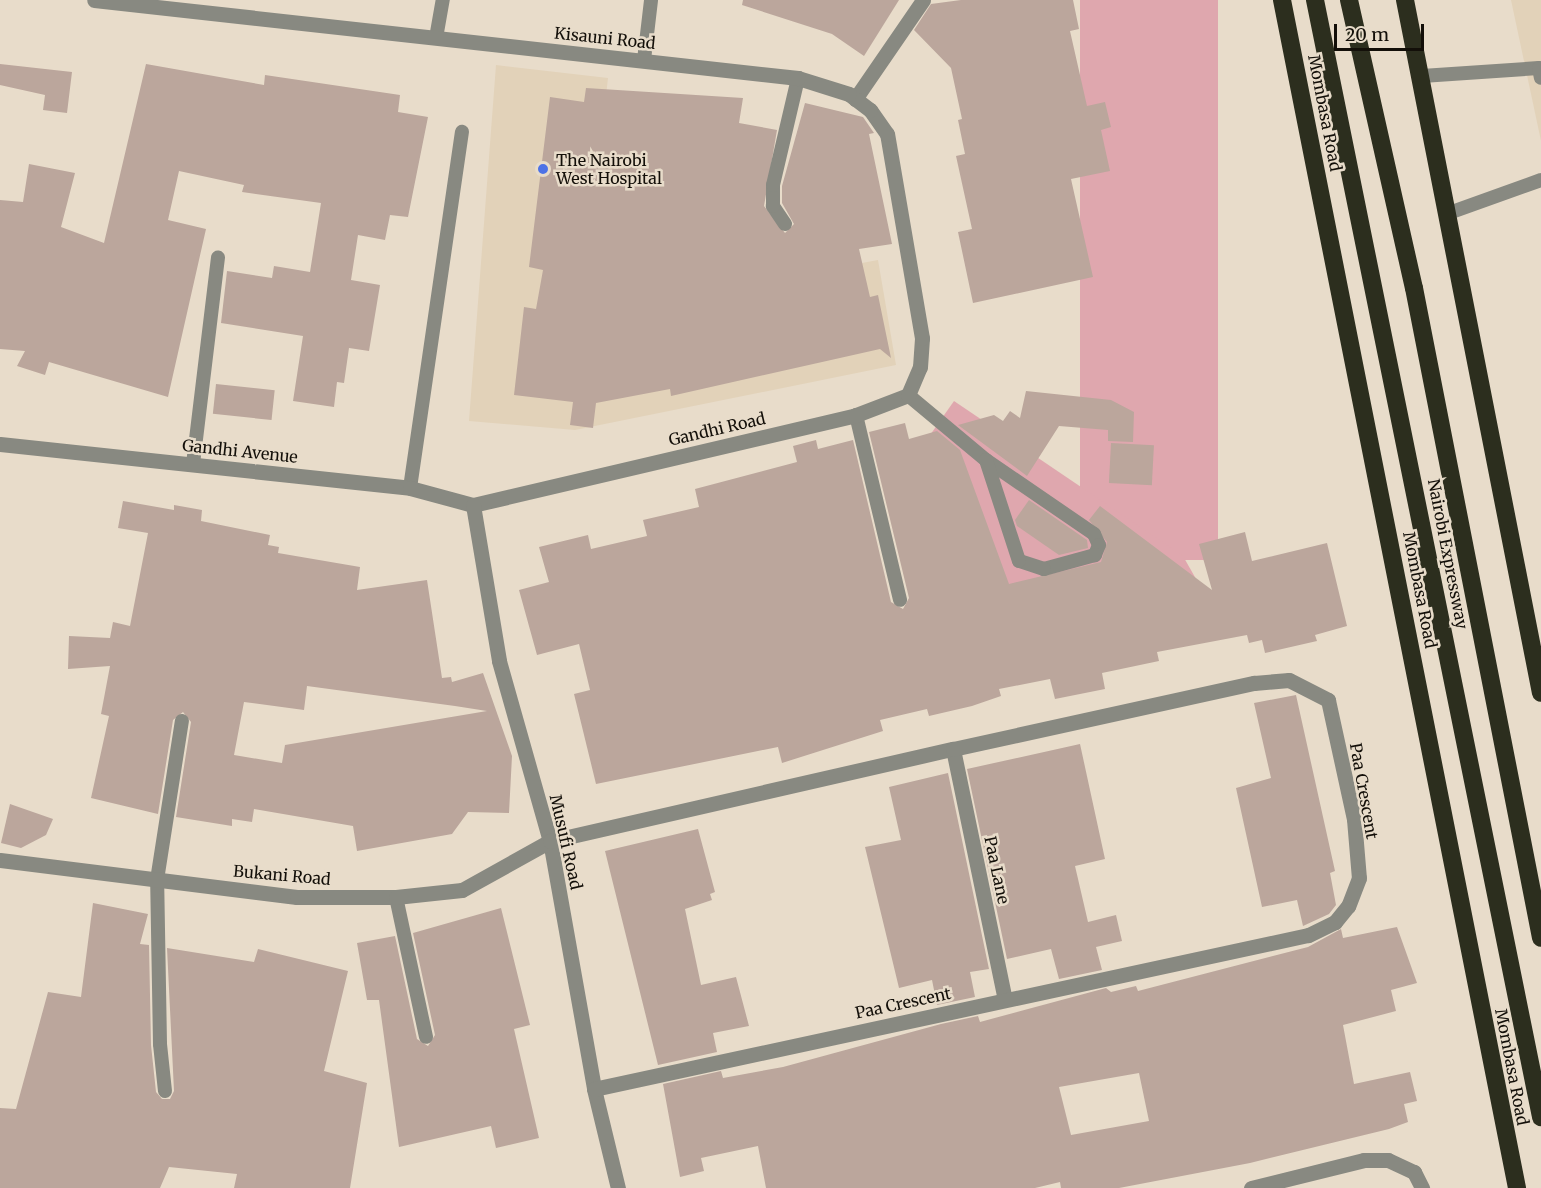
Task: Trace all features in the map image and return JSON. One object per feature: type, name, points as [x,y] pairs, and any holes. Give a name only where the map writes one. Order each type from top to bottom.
[{"type":"highway","name":"Mombasa Road","points":[[1282,0],[1517,1188]]},
{"type":"highway","name":"Nairobi Expressway","points":[[1315,0],[1541,1117]]},
{"type":"highway","name":"Nairobi Expressway","points":[[1349,0],[1414,288],[1541,938]]},
{"type":"highway","points":[[1405,0],[1449,213],[1541,693]]},
{"type":"street","name":"Kisauni Road","points":[[94,0],[798,78],[855,99],[870,110],[887,134],[922,338],[920,367],[908,395]]},
{"type":"street","points":[[855,99],[922,0]]},
{"type":"street","name":"Gandhi Road","points":[[473,505],[856,415],[908,395]]},
{"type":"street","name":"Gandhi Avenue","points":[[0,444],[410,488],[473,505]]},
{"type":"street","name":"Musufi Road","points":[[473,505],[499,661],[550,841],[594,1089],[618,1188]]},
{"type":"street","name":"Paa Crescent","points":[[550,841],[1254,683],[1289,680],[1328,700],[1354,819],[1359,878],[1348,906],[1335,922],[1308,935],[594,1089]]},
{"type":"street","name":"Paa Lane","points":[[953,749],[1005,999]]},
{"type":"street","name":"Bukani Road","points":[[0,860],[297,897],[396,897],[462,890],[550,841]]},
{"type":"street","points":[[1251,1188],[1364,1160],[1388,1160],[1414,1172],[1422,1188]]},
{"type":"lane","points":[[436,38],[443,0]]},
{"type":"lane","points":[[644,60],[651,0]]},
{"type":"lane","points":[[1422,76],[1540,71]]},
{"type":"lane","points":[[785,224],[773,206],[773,185],[798,78]]},
{"type":"lane","points":[[410,488],[462,132]]},
{"type":"lane","points":[[1449,213],[1541,180]]},
{"type":"lane","points":[[194,464],[218,258]]},
{"type":"lane","points":[[908,395],[986,460],[1094,534],[1100,544],[1095,555],[1044,569],[1019,561],[986,460]]},
{"type":"lane","points":[[856,415],[900,600]]},
{"type":"lane","points":[[165,1091],[160,1044],[157,880],[182,721]]},
{"type":"lane","points":[[396,897],[426,1037]]},
{"type":"shaded area","points":[[1080,0],[1218,0],[1218,560],[1080,560]]},
{"type":"shaded area","points":[[1511,0],[1541,0],[1541,141]]},
{"type":"shaded area","name":"The Nairobi West Hospital","points":[[496,65],[608,78],[581,316],[878,260],[896,365],[575,430],[469,421]]},
{"type":"shaded area","points":[[954,401],[1183,556],[1196,579],[983,636],[928,438]]},
{"type":"building","points":[[743,0],[899,0],[864,56],[832,34],[742,5]]},
{"type":"building","points":[[961,0],[1073,0],[1079,29],[1070,31],[1087,106],[1105,102],[1111,127],[1101,130],[1110,171],[1071,179],[1093,277],[973,303],[958,232],[972,229],[956,156],[965,154],[958,120],[962,119],[951,68],[914,30],[931,4]]},
{"type":"building","points":[[0,64],[72,72],[67,113],[43,110],[45,95],[0,85]]},
{"type":"building","points":[[146,64],[264,85],[265,75],[400,95],[398,112],[428,117],[408,217],[390,215],[385,240],[358,235],[351,280],[380,285],[369,351],[349,348],[344,383],[337,382],[334,407],[293,401],[303,336],[221,323],[227,271],[272,278],[274,266],[310,272],[321,203],[242,192],[244,185],[179,171],[168,220],[206,229],[168,397],[49,362],[45,375],[17,366],[25,351],[0,349],[0,200],[23,202],[29,164],[75,173],[61,227],[104,243]]},
{"type":"building","points":[[586,88],[743,98],[739,123],[777,130],[764,206],[785,233],[794,224],[782,203],[782,186],[805,103],[863,117],[874,133],[869,134],[892,244],[859,249],[870,297],[878,295],[891,358],[880,349],[671,396],[670,389],[596,403],[593,428],[570,425],[573,402],[514,395],[524,307],[536,309],[543,270],[529,267],[550,97],[584,102]]},
{"type":"building","points":[[216,384],[275,390],[272,420],[213,414]]},
{"type":"building","points":[[1026,391],[1111,400],[1134,412],[1133,442],[1108,441],[1108,430],[1059,426],[1027,476],[958,425],[994,415],[1003,421],[1010,411],[1020,418]]},
{"type":"building","points":[[905,423],[909,439],[937,431],[960,450],[1009,584],[1101,562],[1107,542],[1089,520],[1100,506],[1212,590],[1199,544],[1245,532],[1252,561],[1327,543],[1347,626],[1315,635],[1317,641],[1265,653],[1262,640],[1249,643],[1247,635],[1157,652],[1159,661],[1102,673],[1105,689],[1055,699],[1050,679],[999,689],[1001,696],[972,706],[929,716],[927,709],[880,720],[883,731],[782,763],[778,747],[596,784],[574,694],[590,690],[579,644],[537,655],[519,590],[549,582],[539,547],[588,535],[591,549],[647,536],[643,520],[699,507],[695,489],[797,462],[793,446],[816,440],[818,449],[853,440],[891,602],[903,609],[909,598],[869,432]]},
{"type":"building","points":[[1111,443],[1154,445],[1152,485],[1109,483]]},
{"type":"building","points":[[1029,500],[1087,540],[1088,548],[1059,555],[1017,526],[1015,520]]},
{"type":"building","points":[[123,501],[174,510],[174,505],[202,510],[201,521],[270,535],[268,545],[279,547],[278,553],[360,567],[357,590],[427,580],[442,678],[451,677],[452,682],[483,673],[512,756],[509,813],[468,812],[452,834],[357,851],[353,826],[254,809],[252,822],[232,819],[232,826],[176,817],[191,722],[183,712],[173,720],[158,814],[91,798],[109,716],[101,714],[110,666],[68,669],[69,636],[110,638],[113,622],[130,626],[148,533],[118,528]],"holes":[[[307,686],[487,711],[285,745],[282,763],[234,755],[244,702],[304,710]]]},
{"type":"building","points":[[1296,695],[1335,871],[1330,873],[1336,905],[1329,914],[1303,926],[1297,900],[1262,907],[1236,788],[1271,778],[1254,703]]},
{"type":"building","points":[[1080,744],[1105,859],[1075,866],[1088,922],[1116,915],[1122,941],[1096,947],[1102,970],[1059,979],[1051,949],[1007,959],[967,769]]},
{"type":"building","points":[[948,773],[989,969],[970,972],[975,997],[937,1005],[932,980],[899,988],[865,847],[901,840],[889,787]]},
{"type":"building","points":[[10,804],[53,819],[46,835],[21,848],[1,843]]},
{"type":"building","points":[[698,829],[715,892],[710,894],[712,900],[685,909],[701,985],[736,977],[749,1026],[713,1033],[717,1052],[658,1065],[605,851]]},
{"type":"building","points":[[93,903],[148,914],[140,944],[149,945],[151,1045],[156,1092],[162,1099],[170,1099],[174,1091],[167,948],[254,962],[258,949],[348,971],[324,1071],[367,1083],[350,1188],[234,1188],[237,1174],[169,1167],[160,1188],[0,1188],[0,1108],[16,1109],[48,992],[81,997]]},
{"type":"building","points":[[501,908],[530,1025],[514,1029],[539,1138],[496,1148],[491,1126],[399,1147],[379,1000],[367,1000],[357,943],[395,936],[417,1039],[428,1046],[435,1035],[413,933]]},
{"type":"building","points":[[1397,927],[1417,983],[1391,990],[1396,1011],[1343,1025],[1354,1084],[1410,1072],[1417,1101],[1404,1104],[1408,1122],[1389,1129],[1250,1163],[1119,1188],[1061,1188],[1060,1182],[1035,1188],[766,1188],[758,1146],[701,1158],[704,1171],[680,1177],[663,1084],[721,1071],[723,1078],[783,1067],[941,1024],[978,1016],[980,1022],[1106,988],[1111,992],[1136,986],[1138,991],[1308,947],[1341,929],[1343,938]],"holes":[[[1139,1073],[1149,1121],[1071,1135],[1059,1087]]]},
{"type":"place","name":"The Nairobi West Hospital","points":[[543,169]]}]
